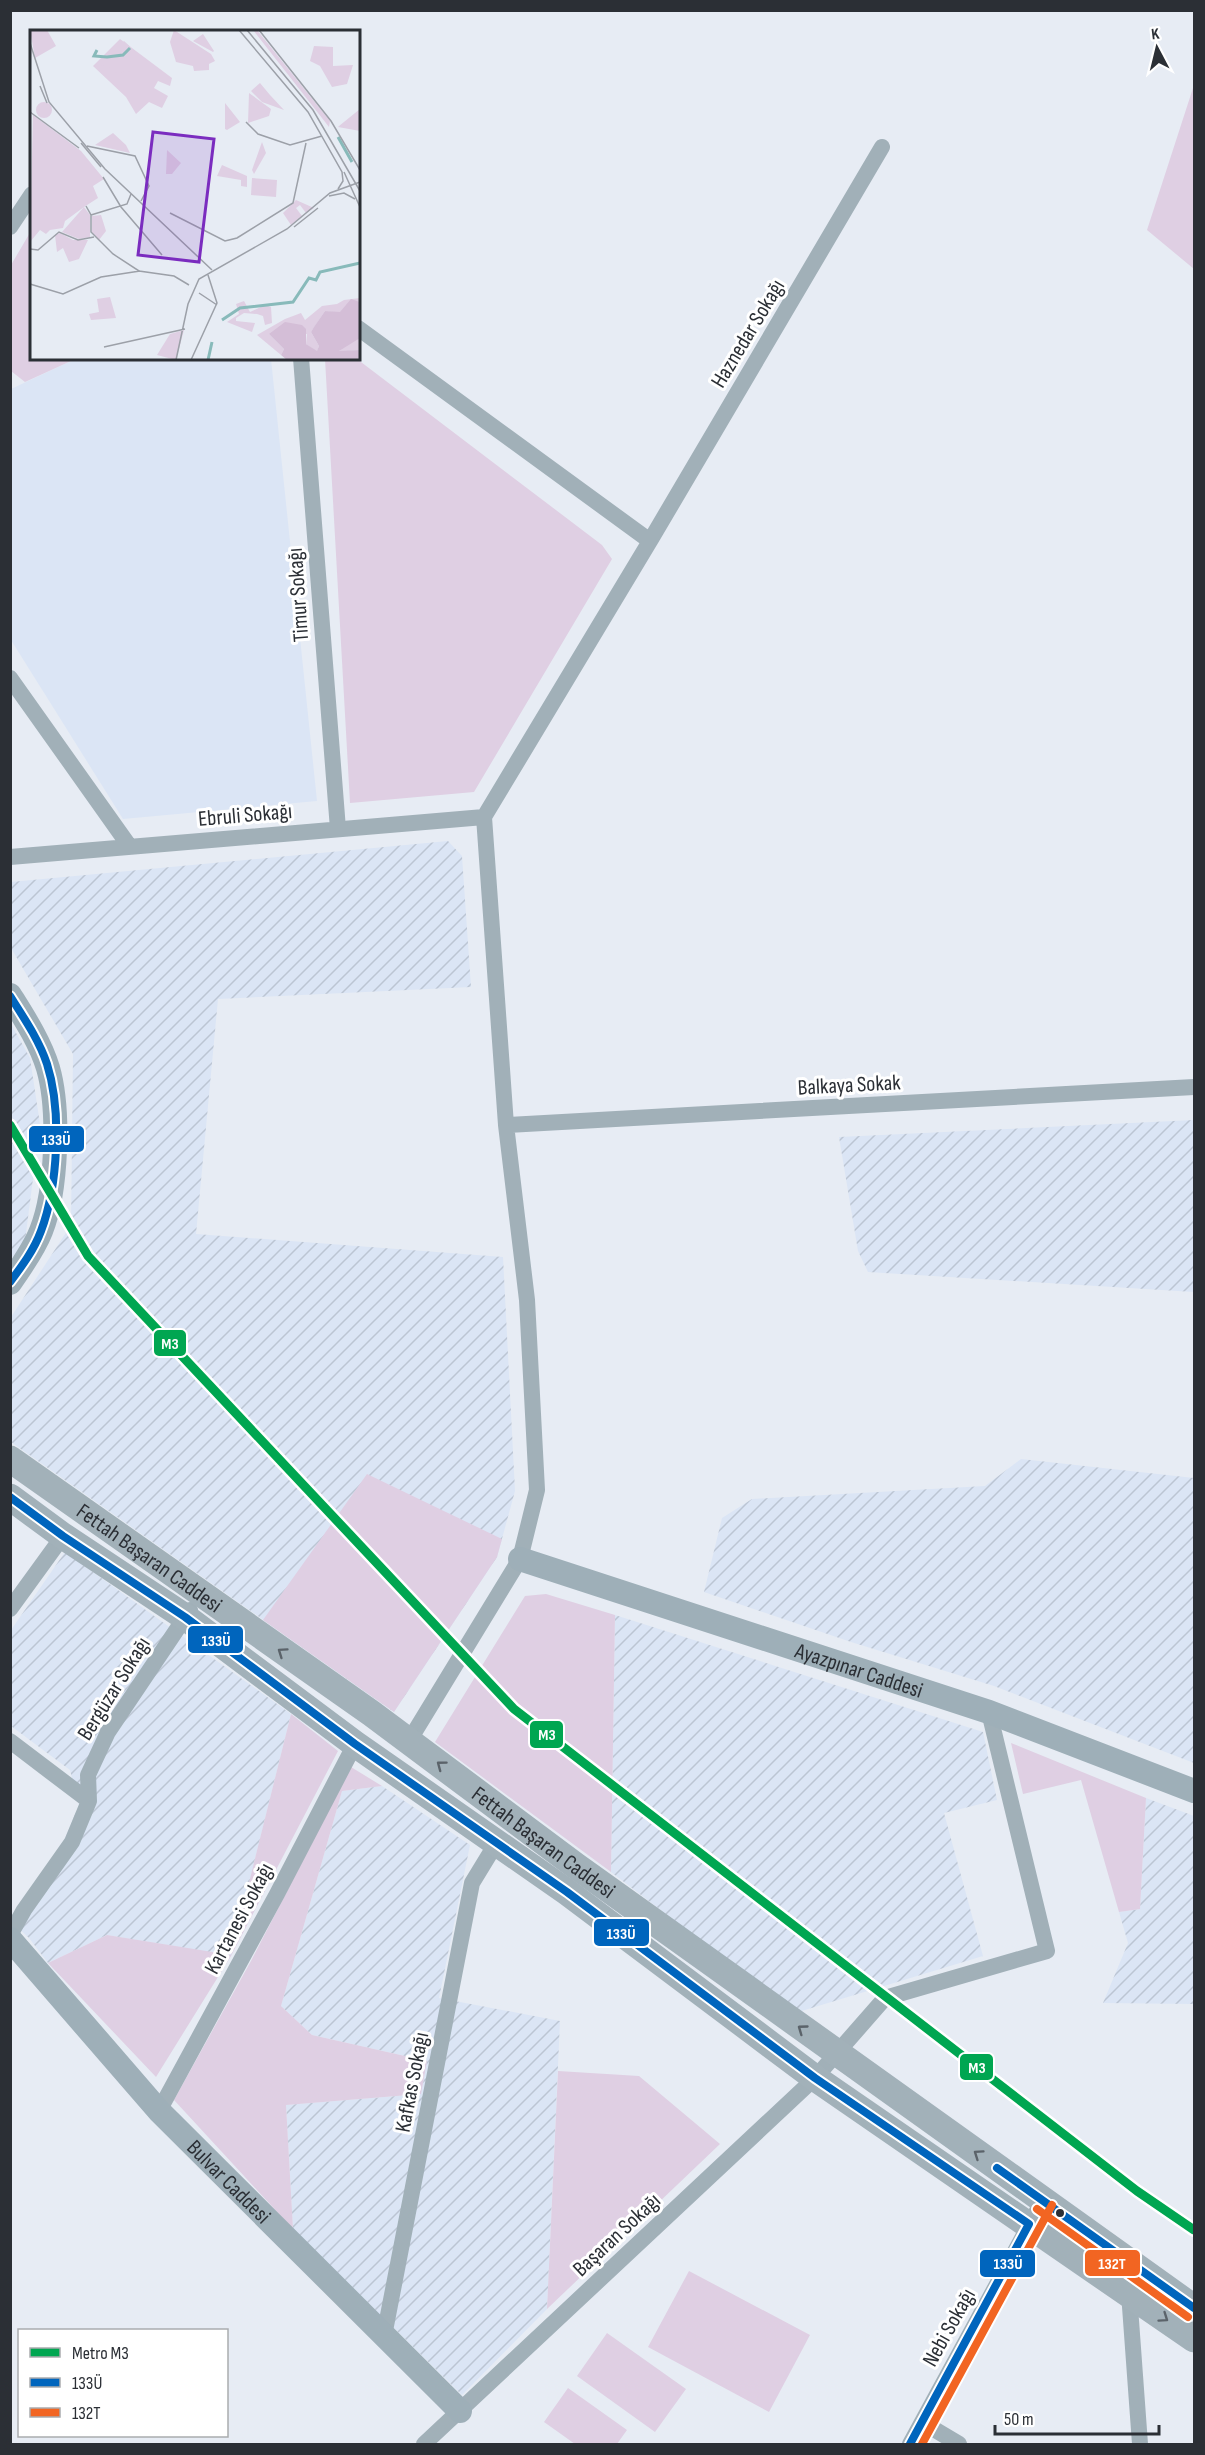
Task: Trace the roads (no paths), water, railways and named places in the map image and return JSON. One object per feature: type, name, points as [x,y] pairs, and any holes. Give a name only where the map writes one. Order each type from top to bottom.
[{"type":"main road","name":"Fettah Başaran Caddesi","points":[[10,1459],[409,1741],[585,1873],[1194,2308]]},
{"type":"main road","name":"Fettah Başaran Caddesi","points":[[10,1497],[63,1536],[185,1617],[355,1744],[497,1842],[815,2078],[1194,2339]]},
{"type":"street","name":"Haznedar Sokağı","points":[[484,817],[882,147]]},
{"type":"street","points":[[10,227],[30,197]]},
{"type":"street","points":[[360,329],[650,541]]},
{"type":"street","name":"Timur Sokağı","points":[[302,360],[338,829]]},
{"type":"street","points":[[10,678],[130,847]]},
{"type":"street","points":[[409,1741],[520,1560],[537,1490],[527,1300],[506,1125],[484,817]]},
{"type":"street","name":"Ebruli Sokağı","points":[[10,857],[484,817]]},
{"type":"street","points":[[10,995],[40,1046],[49,1070],[55,1145],[48,1211],[40,1234],[10,1283]]},
{"type":"street","name":"Balkaya Sokak","points":[[506,1125],[1194,1087]]},
{"type":"street","points":[[10,1609],[63,1536]]},
{"type":"street","name":"Ayazpınar Caddesi","points":[[520,1560],[989,1712],[1194,1791]]},
{"type":"street","name":"Bergüzar Sokağı","points":[[10,1937],[24,1910],[72,1842],[89,1801],[88,1775],[108,1732],[200,1595]]},
{"type":"street","name":"Başaran Sokağı","points":[[424,2445],[815,2078],[885,1998],[1047,1951],[989,1712]]},
{"type":"street","points":[[10,1741],[89,1801]]},
{"type":"street","name":"Kartanesi Sokağı","points":[[159,2111],[277,1894],[355,1744]]},
{"type":"street","name":"Kafkas Sokağı","points":[[384,2336],[472,1883],[497,1842]]},
{"type":"street","name":"Bulvar Caddesi","points":[[10,1937],[159,2111],[460,2411]]},
{"type":"street","name":"Nebi Sokağı","points":[[910,2445],[1043,2200]]},
{"type":"street","points":[[1129,2293],[1140,2445]]},
{"type":"street","points":[[922,2422],[959,2445]]},
{"type":"metro line","name":"M3","points":[[10,1125],[88,1256],[514,1709],[1137,2191],[1194,2230]]}]
